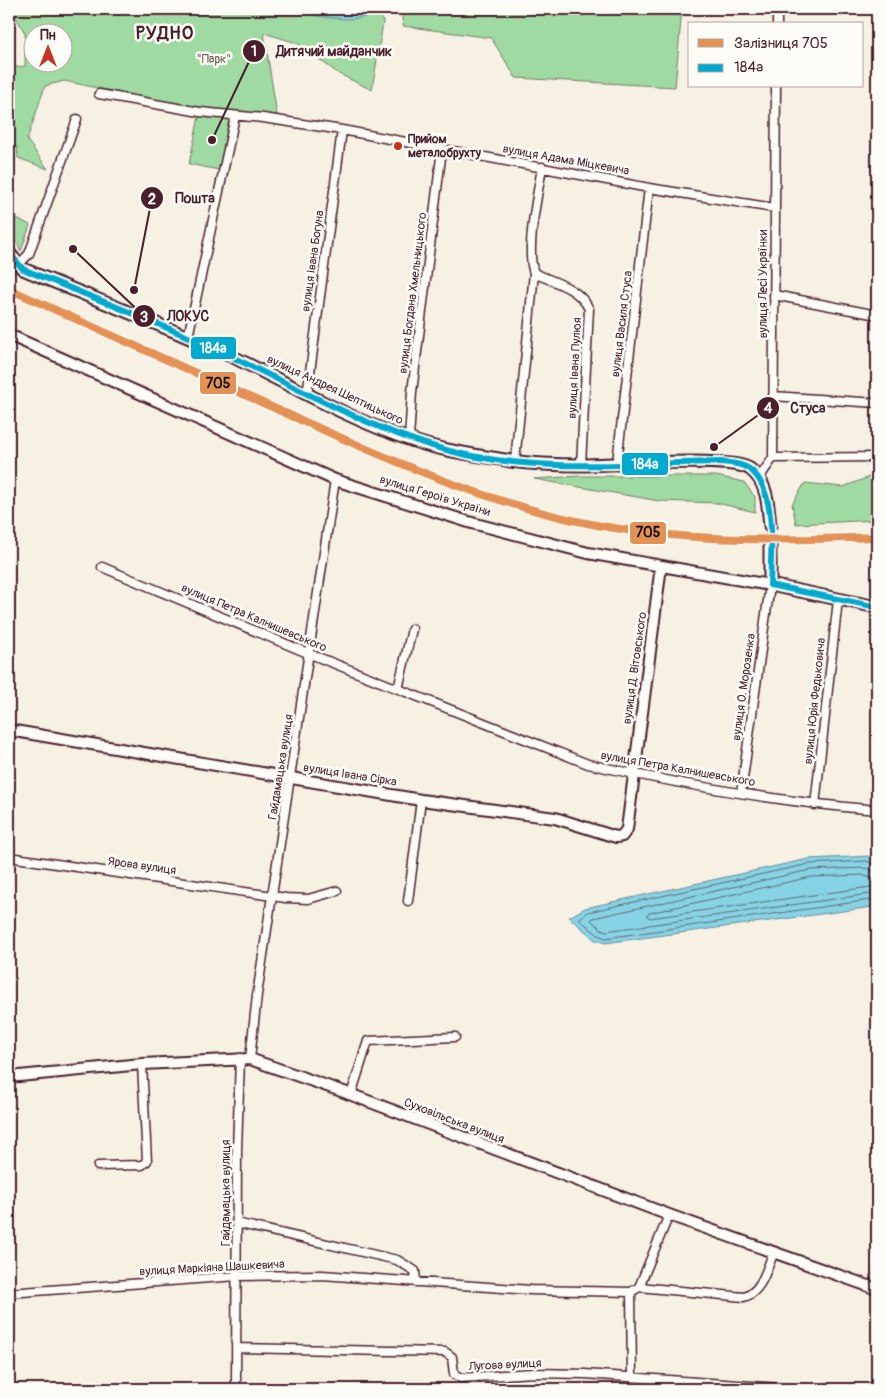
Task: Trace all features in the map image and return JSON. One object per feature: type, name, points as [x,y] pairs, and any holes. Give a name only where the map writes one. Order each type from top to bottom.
[{"type":"main road","name":"вулиця Андрея Шептицького","points":[[9,253],[23,269],[233,357],[307,396],[409,439],[461,453],[515,461],[581,465],[618,462],[737,464],[749,468],[760,478]]},
{"type":"main road","points":[[760,478],[766,495],[770,526]]},
{"type":"main road","points":[[770,546],[770,585]]},
{"type":"main road","name":"вулиця Героїв України","points":[[770,585],[877,607]]},
{"type":"street","points":[[777,9],[777,22]]},
{"type":"street","name":"вулиця Лесі Українки","points":[[773,458],[776,88]]},
{"type":"street","name":"вулиця Адама Міцкевича","points":[[99,94],[235,116],[263,118],[342,130],[649,188],[774,208]]},
{"type":"street","points":[[188,338],[235,116]]},
{"type":"street","points":[[18,265],[29,254],[77,119]]},
{"type":"street","name":"вулиця Івана Богуна","points":[[307,396],[342,130]]},
{"type":"street","name":"вулиця Богдана Хмельницького","points":[[409,439],[412,392],[442,149]]},
{"type":"street","points":[[515,461],[534,273],[532,245],[542,167]]},
{"type":"street","name":"вулиця Василя Стуса","points":[[618,462],[649,188]]},
{"type":"street","name":"вулиця Івана Пулюя","points":[[534,273],[571,289],[581,297],[589,309],[581,465]]},
{"type":"street","points":[[774,295],[877,315]]},
{"type":"street","name":"вулиця Героїв України","points":[[9,335],[335,480],[472,523],[588,553],[770,585]]},
{"type":"street","points":[[773,396],[877,403]]},
{"type":"street","points":[[760,478],[773,458],[877,457]]},
{"type":"street","name":"Гайдамацька вулиця","points":[[236,1389],[236,1223],[245,1058],[257,995],[335,480]]},
{"type":"street","name":"вулиця Д. Вітовського","points":[[634,774],[662,566]]},
{"type":"street","name":"вулиця Петра Калнишевського","points":[[102,567],[310,654],[588,764],[634,774],[815,805],[877,810]]},
{"type":"street","name":"вулиця О. Морозенка","points":[[741,793],[770,585]]},
{"type":"street","name":"вулиця Юрія Федьковича","points":[[815,805],[838,600]]},
{"type":"street","points":[[398,689],[412,629]]},
{"type":"street","name":"вулиця Івана Сірка","points":[[9,730],[421,800],[555,818],[616,837],[622,836],[627,829],[634,774]]},
{"type":"street","points":[[408,901],[421,800]]},
{"type":"street","name":"Ярова вулиця","points":[[9,857],[272,896],[308,899],[336,891]]},
{"type":"street","points":[[351,1095],[368,1040],[455,1037]]},
{"type":"street","name":"Суховільська вулиця","points":[[9,1077],[142,1064],[245,1058],[351,1095],[669,1215],[877,1289]]},
{"type":"street","points":[[98,1166],[142,1165],[147,1161],[142,1064]]},
{"type":"street","points":[[639,1287],[669,1215]]},
{"type":"street","points":[[236,1223],[397,1260],[415,1271],[416,1282]]},
{"type":"street","points":[[632,1376],[630,1292],[639,1287],[744,1297],[752,1295],[758,1288],[774,1252]]},
{"type":"street","name":"вулиця Маркіяна Шашкевича","points":[[9,1293],[237,1276],[322,1275],[531,1290],[630,1292]]},
{"type":"street","name":"Лугова вулиця","points":[[236,1348],[445,1352],[452,1357],[454,1374],[462,1378],[532,1373],[632,1376],[794,1389]]},
{"type":"green space","name":"\"Парк\"","points":[[14,9],[381,9],[383,23],[372,90],[339,74],[297,43],[264,33],[277,115],[197,106],[64,81],[45,86],[27,140],[48,169],[18,158],[17,147],[9,141],[9,68],[22,66],[22,72],[72,72],[72,22],[22,22],[22,28],[13,12]]},
{"type":"green space","points":[[401,9],[682,9],[675,87],[516,78],[491,38],[403,26]]},
{"type":"green space","points":[[200,112],[235,116],[224,171],[189,164]]},
{"type":"green space","points":[[9,214],[30,225],[21,251],[17,243],[9,237]]},
{"type":"green space","points":[[877,474],[877,520],[796,524],[792,504],[805,483],[843,487]]},
{"type":"green space","points":[[580,476],[716,476],[744,482],[755,497],[755,512],[717,503],[659,501],[534,479]]},
{"type":"water","points":[[288,9],[378,9],[371,15],[348,19],[321,17]]},
{"type":"water","points":[[870,856],[877,863],[877,902],[873,907],[605,943],[595,940],[569,917],[585,908],[808,859]]},
{"type":"tunnel","points":[[770,526],[770,546]]},
{"type":"rail line","name":"705","points":[[9,289],[375,453],[449,482],[524,508],[602,526],[705,538],[808,539],[877,537]]},
{"type":"transit line","name":"184а","points":[[9,253],[23,269],[180,333],[379,427],[440,448],[472,456],[534,464],[596,465],[721,462],[745,466],[758,477],[768,505],[771,522],[770,585]]},
{"type":"transit line","name":"184а","points":[[770,585],[877,607]]},
{"type":"place","name":"Дитячий майданчик","points":[[212,140]]},
{"type":"place","name":"Прийом металобрухту","points":[[398,146]]},
{"type":"place","name":"ЛОКУС","points":[[73,249]]},
{"type":"place","name":"Пошта","points":[[134,290]]},
{"type":"place","name":"Стуса","points":[[714,447]]},
{"type":"district","name":"РУДНО","points":[[165,33]]}]
